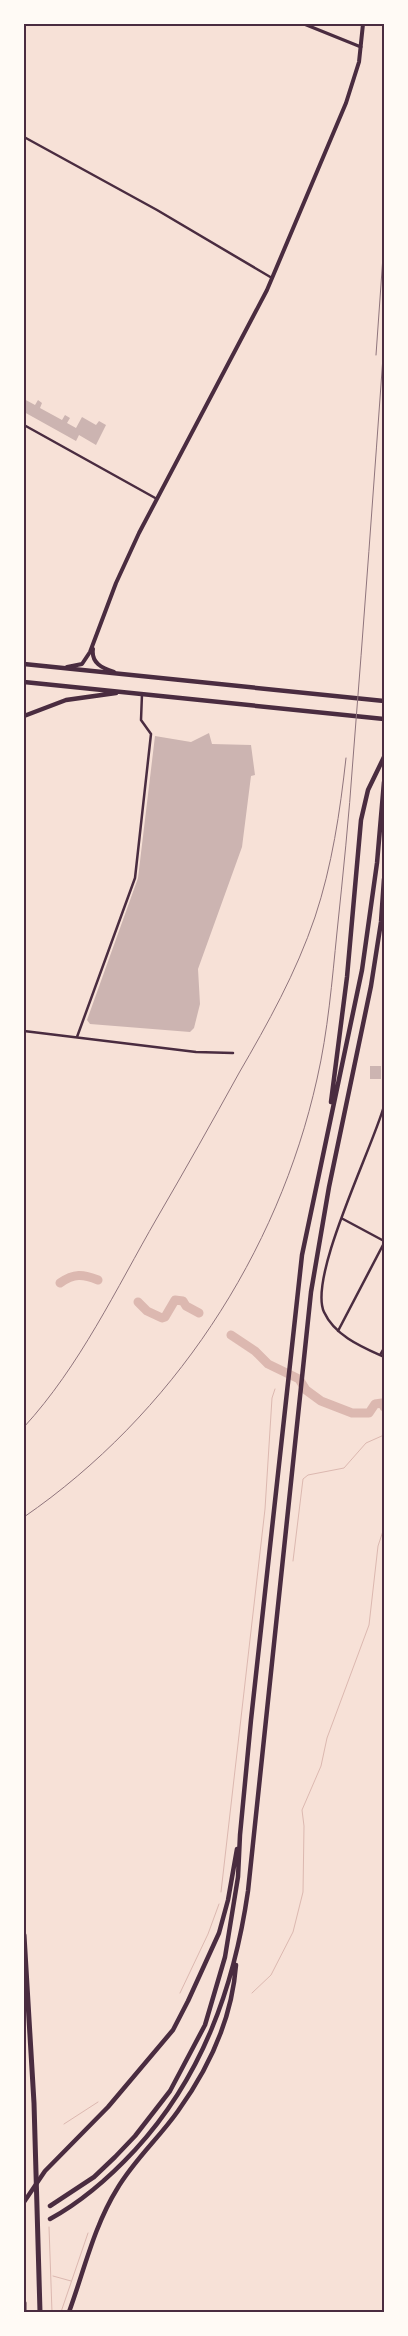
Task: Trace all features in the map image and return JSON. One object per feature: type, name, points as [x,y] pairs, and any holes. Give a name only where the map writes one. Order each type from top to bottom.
[{"type":"highway","points":[[24,1935],[33,2094],[40,2312]]},
{"type":"highway","points":[[24,2303],[24,2312]]},
{"type":"main road","points":[[60,668],[82,664],[93,645],[116,583],[157,499],[250,327],[346,103],[361,48],[363,24]]},
{"type":"main road","points":[[93,645],[93,658],[97,664],[121,674]]},
{"type":"main road","points":[[24,664],[384,701]]},
{"type":"main road","points":[[24,682],[384,719]]},
{"type":"main road","points":[[24,716],[48,705],[84,696],[142,694]]},
{"type":"main road","points":[[331,1111],[331,1090],[341,1028],[363,808],[371,782],[384,757]]},
{"type":"main road","points":[[50,2206],[94,2177],[135,2136],[170,2091],[205,2025],[226,1956],[235,1903],[240,1835],[269,1570],[285,1399],[302,1255],[362,970],[374,887],[384,782]]},
{"type":"main road","points":[[69,2312],[108,2204],[131,2168],[178,2112],[197,2081],[215,2046],[231,2000],[248,1891],[306,1335],[321,1228],[364,1024],[381,922],[384,879]]},
{"type":"main road","points":[[381,922],[384,911]]},
{"type":"main road","points":[[24,2202],[45,2171],[123,2090],[173,2030],[203,1971],[223,1920],[240,1835]]},
{"type":"main road","points":[[50,2219],[87,2196],[114,2171],[172,2104],[208,2042],[237,1955]]},
{"type":"street","points":[[304,24],[361,48]]},
{"type":"street","points":[[24,137],[157,210],[272,278]]},
{"type":"street","points":[[24,425],[157,499]]},
{"type":"street","points":[[77,1037],[135,878],[151,734],[141,720],[142,694]]},
{"type":"street","points":[[24,1032],[196,1052],[233,1053]]},
{"type":"street","points":[[384,1106],[383,1115],[323,1275],[321,1296],[325,1314],[338,1331],[384,1357]]},
{"type":"street","points":[[338,1331],[384,1242],[343,1219]]},
{"type":"street","points":[[380,1356],[384,1348]]},
{"type":"building","points":[[24,399],[35,405],[38,400],[42,403],[40,408],[62,420],[65,415],[70,418],[67,423],[76,428],[82,417],[96,425],[99,421],[106,425],[96,445],[79,435],[76,441],[24,412]]},
{"type":"building","points":[[209,733],[212,744],[251,745],[255,775],[251,776],[242,847],[198,969],[200,1004],[194,1028],[190,1032],[90,1024],[87,1020],[138,878],[155,736],[191,742]]},
{"type":"building","points":[[370,1066],[381,1066],[381,1079],[370,1079]]},
{"type":"waterway","points":[[60,1283],[74,1276],[98,1280]]},
{"type":"waterway","points":[[138,1302],[147,1311],[162,1318],[165,1317],[175,1300],[183,1301],[186,1306],[199,1313]]},
{"type":"waterway","points":[[231,1335],[255,1351],[268,1364],[299,1379],[306,1390],[321,1401],[352,1413],[369,1413],[375,1404],[382,1403],[384,1407]]},
{"type":"waterway","points":[[221,1892],[265,1509],[272,1398],[275,1389]]},
{"type":"waterway","points":[[293,1561],[303,1479],[308,1475],[344,1468],[366,1443],[384,1435]]},
{"type":"waterway","points":[[252,1993],[271,1975],[293,1932],[303,1892],[304,1826],[302,1810],[321,1766],[327,1738],[369,1625],[378,1546],[384,1528]]},
{"type":"waterway","points":[[180,1993],[208,1934],[219,1904]]},
{"type":"waterway","points":[[64,2124],[98,2102]]},
{"type":"waterway","points":[[49,2227],[52,2312]]},
{"type":"waterway","points":[[61,2312],[88,2233]]},
{"type":"waterway","points":[[53,2276],[71,2281]]},
{"type":"railway","points":[[376,355],[384,242]]},
{"type":"railway","points":[[24,1517],[77,1476],[127,1430],[171,1380],[211,1325],[246,1268],[276,1207],[299,1144],[321,1061],[327,1024],[344,868],[384,343]]},
{"type":"railway","points":[[24,1427],[63,1379],[80,1353],[281,997],[299,958],[321,898],[331,859],[346,758]]}]
